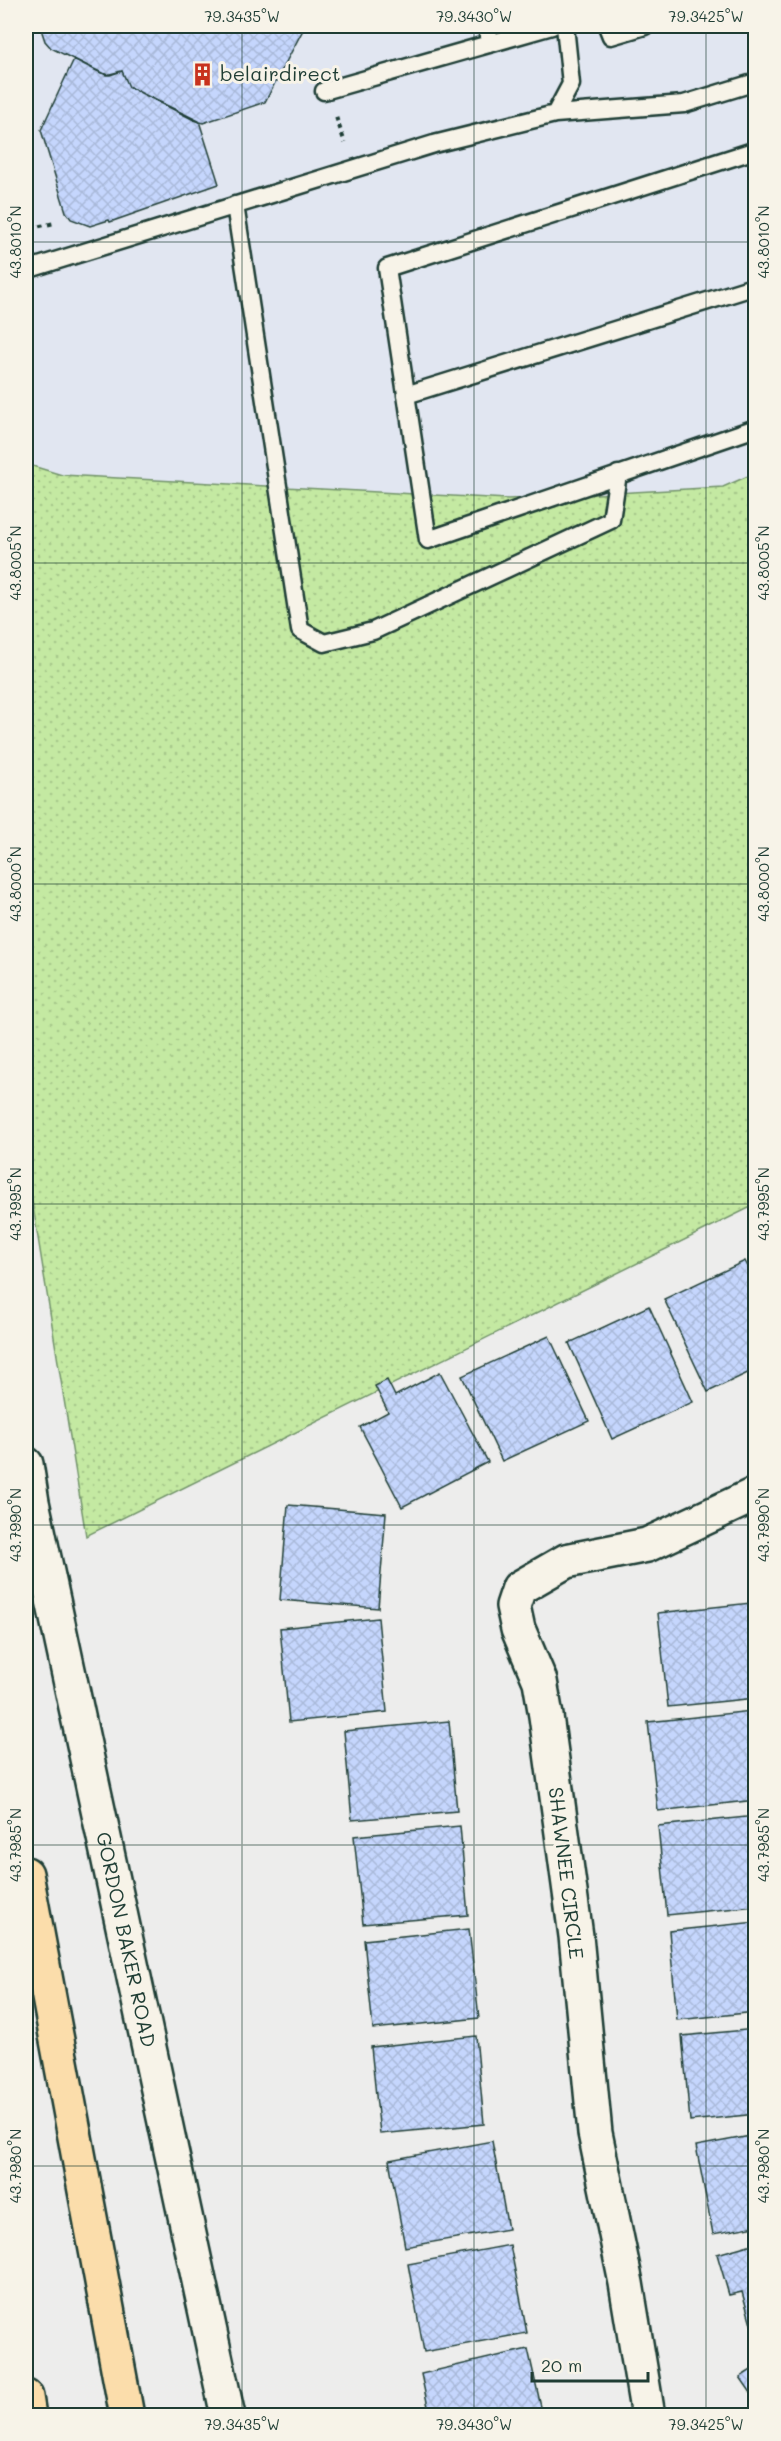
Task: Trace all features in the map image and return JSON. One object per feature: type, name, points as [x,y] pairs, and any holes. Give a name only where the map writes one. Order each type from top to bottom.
[{"type":"highway","points":[[26,1874],[127,2415]]},
{"type":"highway","points":[[26,2397],[28,2415]]},
{"type":"street","name":"GORDON BAKER ROAD","points":[[26,1464],[32,1502],[228,2415]]},
{"type":"street","name":"SHAWNEE CIRCLE","points":[[648,2415],[626,2283],[595,2133],[576,1936],[540,1681],[518,1629],[513,1605],[519,1588],[566,1561],[647,1545],[756,1494]]},
{"type":"lane","points":[[486,26],[491,43]]},
{"type":"lane","points":[[326,91],[552,26]]},
{"type":"lane","points":[[555,114],[571,84],[565,26]]},
{"type":"lane","points":[[607,26],[611,36],[645,26]]},
{"type":"lane","points":[[26,270],[434,144],[555,114],[684,104],[756,81]]},
{"type":"lane","points":[[756,150],[387,268],[428,540],[756,428]]},
{"type":"lane","points":[[235,205],[300,630],[324,643],[373,631],[611,520],[618,474]]},
{"type":"lane","points":[[406,395],[756,286]]},
{"type":"path","points":[[26,44],[31,60],[26,70]]},
{"type":"path","points":[[326,91],[344,143],[354,141]]},
{"type":"path","points":[[26,210],[31,228],[55,223]]},
{"type":"shaded area","points":[[26,26],[755,26],[755,473],[723,487],[508,499],[62,475],[26,464]]},
{"type":"green space","points":[[26,464],[62,475],[508,499],[723,487],[755,473],[755,1205],[86,1536],[26,1163]]},
{"type":"building","name":"belairdirect","points":[[40,26],[305,26],[265,102],[203,123],[129,87],[122,71],[110,75],[101,73],[51,48],[45,41]]},
{"type":"building","points":[[74,59],[106,75],[122,71],[129,87],[199,121],[219,184],[110,222],[109,220],[90,226],[71,219],[66,212],[41,130]]},
{"type":"building","points":[[745,1261],[756,1282],[756,1369],[708,1392],[664,1299]]},
{"type":"building","points":[[649,1306],[693,1402],[612,1439],[569,1343]]},
{"type":"building","points":[[549,1336],[589,1421],[502,1461],[462,1376]]},
{"type":"building","points":[[440,1372],[488,1462],[402,1507],[360,1427],[388,1412],[375,1386],[387,1380],[395,1396]]},
{"type":"building","points":[[288,1505],[386,1513],[378,1608],[280,1600]]},
{"type":"building","points":[[751,1603],[756,1646],[756,1698],[668,1707],[658,1613]]},
{"type":"building","points":[[378,1618],[387,1712],[289,1722],[280,1628]]},
{"type":"building","points":[[752,1711],[756,1747],[756,1800],[658,1811],[648,1722]]},
{"type":"building","points":[[449,1721],[457,1811],[352,1820],[344,1731]]},
{"type":"building","points":[[756,1816],[756,1906],[667,1915],[658,1826]]},
{"type":"building","points":[[460,1826],[468,1915],[363,1924],[354,1836]]},
{"type":"building","points":[[756,1922],[756,2012],[677,2020],[669,1931]]},
{"type":"building","points":[[469,1929],[479,2018],[373,2029],[364,1940]]},
{"type":"building","points":[[756,2029],[756,2114],[690,2121],[682,2036]]},
{"type":"building","points":[[476,2036],[484,2124],[380,2134],[371,2047]]},
{"type":"building","points":[[756,2135],[756,2226],[713,2234],[696,2146]]},
{"type":"building","points":[[492,2141],[508,2229],[405,2247],[389,2160]]},
{"type":"building","points":[[756,2243],[756,2326],[752,2327],[742,2292],[729,2295],[717,2254]]},
{"type":"building","points":[[510,2245],[527,2333],[424,2352],[408,2264]]},
{"type":"building","points":[[528,2349],[543,2416],[430,2416],[421,2374]]},
{"type":"building","points":[[756,2367],[756,2400],[740,2377]]},
{"type":"place","name":"belairdirect","points":[[202,74]]}]
